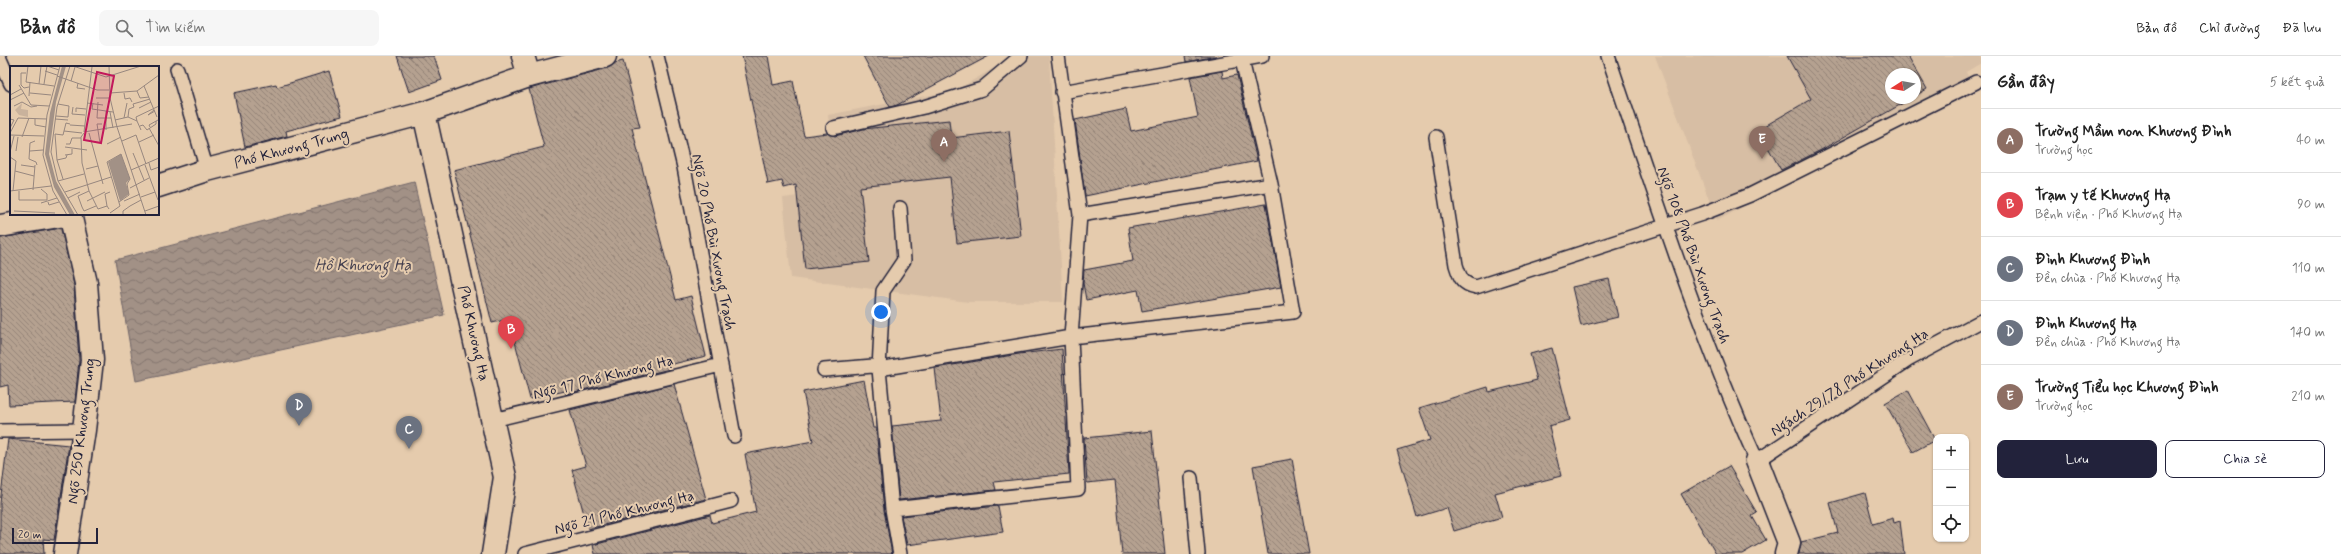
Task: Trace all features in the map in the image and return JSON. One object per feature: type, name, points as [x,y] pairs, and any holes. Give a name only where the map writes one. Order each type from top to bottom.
[{"type":"street","points":[[523,56],[529,76]]},
{"type":"street","name":"Phố Khương Trung","points":[[159,186],[207,170],[424,113],[529,76],[605,56]]},
{"type":"street","name":"Phố Khương Hạ","points":[[424,113],[505,477],[493,554]]},
{"type":"street","points":[[0,226],[64,215]]},
{"type":"street","name":"Ngõ 250 Khương Trung","points":[[65,554],[84,430],[92,360],[86,283],[70,215]]},
{"type":"street","points":[[1757,461],[1789,543],[1786,554]]},
{"type":"lane","name":"Ngõ 20 Phố Bùi Xương Trạch","points":[[657,56],[678,137],[734,436]]},
{"type":"lane","points":[[833,128],[924,107],[982,89],[1020,56]]},
{"type":"lane","points":[[892,509],[1078,489],[1071,337],[1080,215],[1058,56]]},
{"type":"lane","points":[[1062,92],[1241,58],[1262,56]]},
{"type":"lane","name":"Ngõ 108 Phố Bùi Xương Trạch","points":[[1608,56],[1665,226],[1726,392],[1757,461]]},
{"type":"lane","points":[[824,370],[873,366],[879,369],[1071,337],[1293,312],[1271,184],[1241,58]]},
{"type":"lane","points":[[0,60],[10,82]]},
{"type":"lane","points":[[177,69],[207,170]]},
{"type":"lane","points":[[1436,138],[1456,265],[1460,279],[1467,285],[1476,287],[1702,214],[1750,195],[1976,82]]},
{"type":"lane","points":[[1080,215],[1271,184]]},
{"type":"lane","points":[[900,208],[904,260],[884,291],[879,369],[892,509],[900,554]]},
{"type":"lane","name":"Ngách 29/78 Phố Khương Hạ","points":[[1757,461],[1908,360],[1981,321]]},
{"type":"lane","name":"Ngõ 17 Phố Khương Hạ","points":[[493,420],[721,365]]},
{"type":"lane","points":[[0,431],[84,430]]},
{"type":"lane","points":[[1191,478],[1198,554]]},
{"type":"lane","name":"Ngõ 21 Phố Khương Hạ","points":[[525,554],[731,501]]},
{"type":"shaded area","points":[[1015,56],[1049,56],[1063,302],[968,302],[791,278],[783,198],[836,191],[828,115],[956,90]]},
{"type":"shaded area","points":[[1655,56],[1981,56],[1981,63],[1966,72],[1971,82],[1717,221]]},
{"type":"water","name":"Hồ Khương Hạ","points":[[414,182],[444,315],[136,381],[115,260]]},
{"type":"building","points":[[397,56],[434,56],[442,80],[409,92]]},
{"type":"building","points":[[742,56],[768,56],[773,85],[793,81],[804,136],[827,133],[835,136],[863,129],[949,120],[951,138],[1009,131],[1021,236],[957,243],[950,177],[860,187],[869,262],[805,269],[796,185],[784,188],[782,181],[768,184]]},
{"type":"building","points":[[863,56],[989,56],[897,105],[890,107]]},
{"type":"building","points":[[1185,56],[1217,56],[1186,62]]},
{"type":"building","points":[[1787,56],[1908,56],[1915,68],[1885,68],[1885,104],[1902,104],[1821,150],[1781,170],[1758,130],[1811,99]]},
{"type":"building","points":[[623,61],[640,127],[632,128],[676,300],[691,296],[706,356],[669,365],[670,369],[566,394],[565,391],[530,399],[509,319],[492,323],[454,170],[544,147],[529,89],[608,68],[615,63]]},
{"type":"building","points":[[329,71],[342,116],[286,131],[287,136],[245,147],[234,93],[276,84],[277,87]]},
{"type":"building","points":[[1222,71],[1223,78],[1237,75],[1257,161],[1085,196],[1075,120],[1126,109],[1131,131],[1198,117],[1190,77]]},
{"type":"building","points":[[1921,79],[1927,89],[1921,92]]},
{"type":"building","points":[[1266,204],[1281,287],[1142,311],[1138,290],[1086,300],[1083,283],[1084,270],[1133,261],[1128,228]]},
{"type":"building","points":[[61,228],[74,285],[79,360],[75,402],[9,405],[8,385],[0,387],[0,238]]},
{"type":"building","points":[[1609,279],[1618,317],[1581,326],[1572,287]]},
{"type":"building","points":[[1552,348],[1570,420],[1549,426],[1561,476],[1495,493],[1502,517],[1454,531],[1447,508],[1417,517],[1397,450],[1430,440],[1419,408],[1488,387],[1489,392],[1537,380],[1530,354]]},
{"type":"building","points":[[1062,349],[1069,474],[994,482],[996,490],[899,500],[892,426],[941,421],[935,368],[1019,354]]},
{"type":"building","points":[[864,380],[873,428],[876,428],[884,510],[892,554],[595,554],[593,545],[710,515],[712,523],[756,512],[745,454],[813,441],[803,392]]},
{"type":"building","points":[[674,384],[706,499],[588,529],[572,470],[586,466],[570,410]]},
{"type":"building","points":[[1908,390],[1933,436],[1933,441],[1913,452],[1885,403]]},
{"type":"building","points":[[1152,431],[1165,554],[1122,554],[1115,480],[1087,483],[1084,438]]},
{"type":"building","points":[[8,439],[69,445],[54,540],[43,539],[44,554],[0,554],[0,503]]},
{"type":"building","points":[[1292,459],[1309,554],[1268,554],[1253,466]]},
{"type":"building","points":[[1729,466],[1757,513],[1752,516],[1766,540],[1742,554],[1716,554],[1681,494]]},
{"type":"building","points":[[1865,493],[1873,524],[1893,518],[1894,523],[1900,521],[1904,554],[1799,554],[1801,542],[1838,533],[1830,503]]},
{"type":"building","points":[[998,506],[1003,532],[907,545],[901,516]]},
{"type":"place","name":"Trường Tiểu học Khương Đình","points":[[1762,159]]},
{"type":"place","name":"Trường Mầm non Khương Đình","points":[[944,162]]},
{"type":"place","name":"Trạm y tế Khương Hạ","points":[[511,349]]},
{"type":"place","name":"Đình Khương Hạ","points":[[299,426]]},
{"type":"place","name":"Đình Khương Đình","points":[[409,449]]}]
